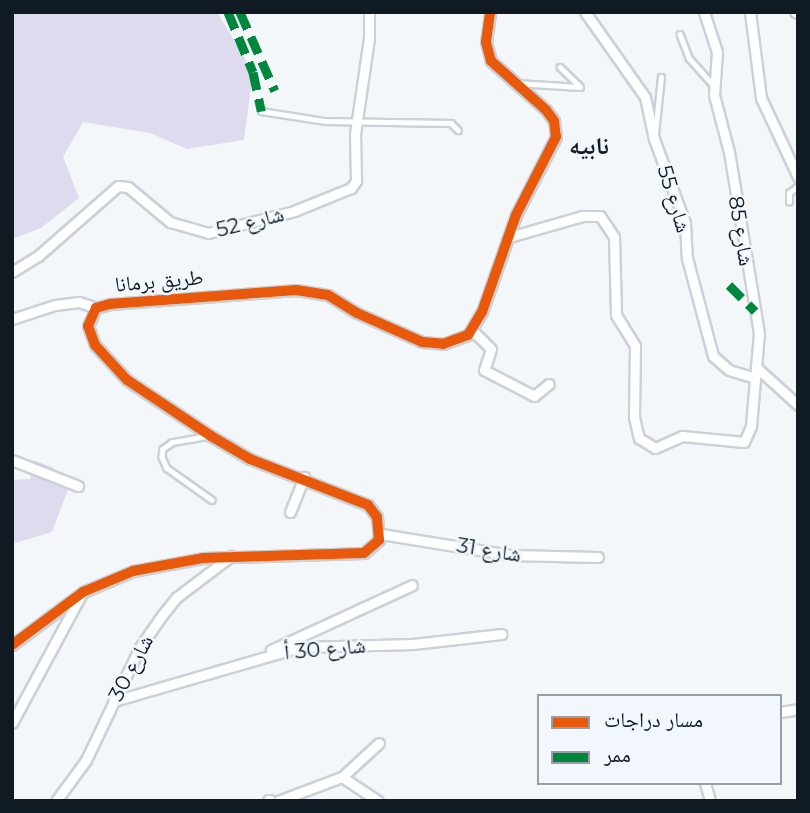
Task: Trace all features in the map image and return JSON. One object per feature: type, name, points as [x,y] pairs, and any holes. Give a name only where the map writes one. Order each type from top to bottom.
[{"type":"street","name":"شارع 52","points":[[12,272],[38,256],[118,186],[128,187],[170,222],[208,233],[336,196],[356,181],[356,122],[369,38],[369,12]]},
{"type":"street","points":[[490,12],[488,54],[512,83],[552,116],[556,137],[509,237],[473,331],[491,349],[484,370],[534,396],[549,384]]},
{"type":"street","name":"شارع 55","points":[[585,12],[640,87],[654,139],[685,223],[687,258],[713,356],[729,370],[754,379]]},
{"type":"street","name":"شارع 85","points":[[509,237],[582,216],[600,216],[614,237],[616,314],[635,346],[634,417],[639,438],[655,448],[682,436],[736,445],[750,433],[759,333],[729,152],[713,85],[717,52],[704,12]]},
{"type":"street","points":[[750,12],[761,98],[798,177]]},
{"type":"street","name":"طريق برمانا","points":[[381,534],[368,505],[304,477],[250,459],[211,436],[116,370],[89,334],[96,308],[311,290],[422,342],[454,343],[473,331]]},
{"type":"street","points":[[12,319],[55,305],[79,302],[96,308]]},
{"type":"street","points":[[756,367],[798,405]]},
{"type":"street","points":[[12,460],[78,486]]},
{"type":"street","points":[[290,512],[304,477]]},
{"type":"street","points":[[12,645],[83,592],[133,572],[231,556],[364,553],[373,549],[381,534]]},
{"type":"street","name":"شارع 31","points":[[381,534],[510,555],[598,557]]},
{"type":"street","name":"شارع 30","points":[[56,801],[86,760],[139,648],[163,614],[177,597],[231,556]]},
{"type":"street","points":[[251,660],[412,585]]},
{"type":"street","points":[[12,723],[83,592]]},
{"type":"street","name":"شارع 30 أ","points":[[114,701],[300,647],[413,644],[501,634]]},
{"type":"street","points":[[278,801],[342,777],[379,743]]},
{"type":"street","points":[[342,777],[379,801]]},
{"type":"lane","points":[[680,34],[689,58],[713,85]]},
{"type":"lane","points":[[512,83],[580,87],[560,68]]},
{"type":"lane","points":[[654,139],[661,77]]},
{"type":"lane","points":[[261,111],[356,122],[451,123],[458,130]]},
{"type":"lane","points":[[789,202],[789,194],[798,186]]},
{"type":"lane","points":[[211,436],[172,443],[162,457],[167,468],[212,500]]},
{"type":"shaded area","points":[[12,12],[217,12],[253,72],[244,140],[187,149],[150,133],[83,122],[63,157],[79,198],[41,228],[12,239]]},
{"type":"shaded area","points":[[33,460],[54,468],[54,473],[71,482],[52,532],[12,544],[12,480],[30,479]]},
{"type":"marked path","points":[[228,12],[253,72],[261,111]]},
{"type":"marked path","points":[[240,12],[275,91]]},
{"type":"marked path","points":[[729,285],[755,311]]},
{"type":"cycle path","points":[[12,645],[83,592],[133,571],[203,558],[364,553],[379,540],[377,517],[368,505],[250,459],[211,436],[127,380],[95,345],[88,326],[96,308],[110,304],[296,290],[328,295],[357,313],[422,342],[443,344],[468,335],[482,312],[516,215],[556,137],[554,121],[546,110],[491,61],[486,42],[490,12]]},
{"type":"district","name":"نابيه","points":[[589,146]]}]
